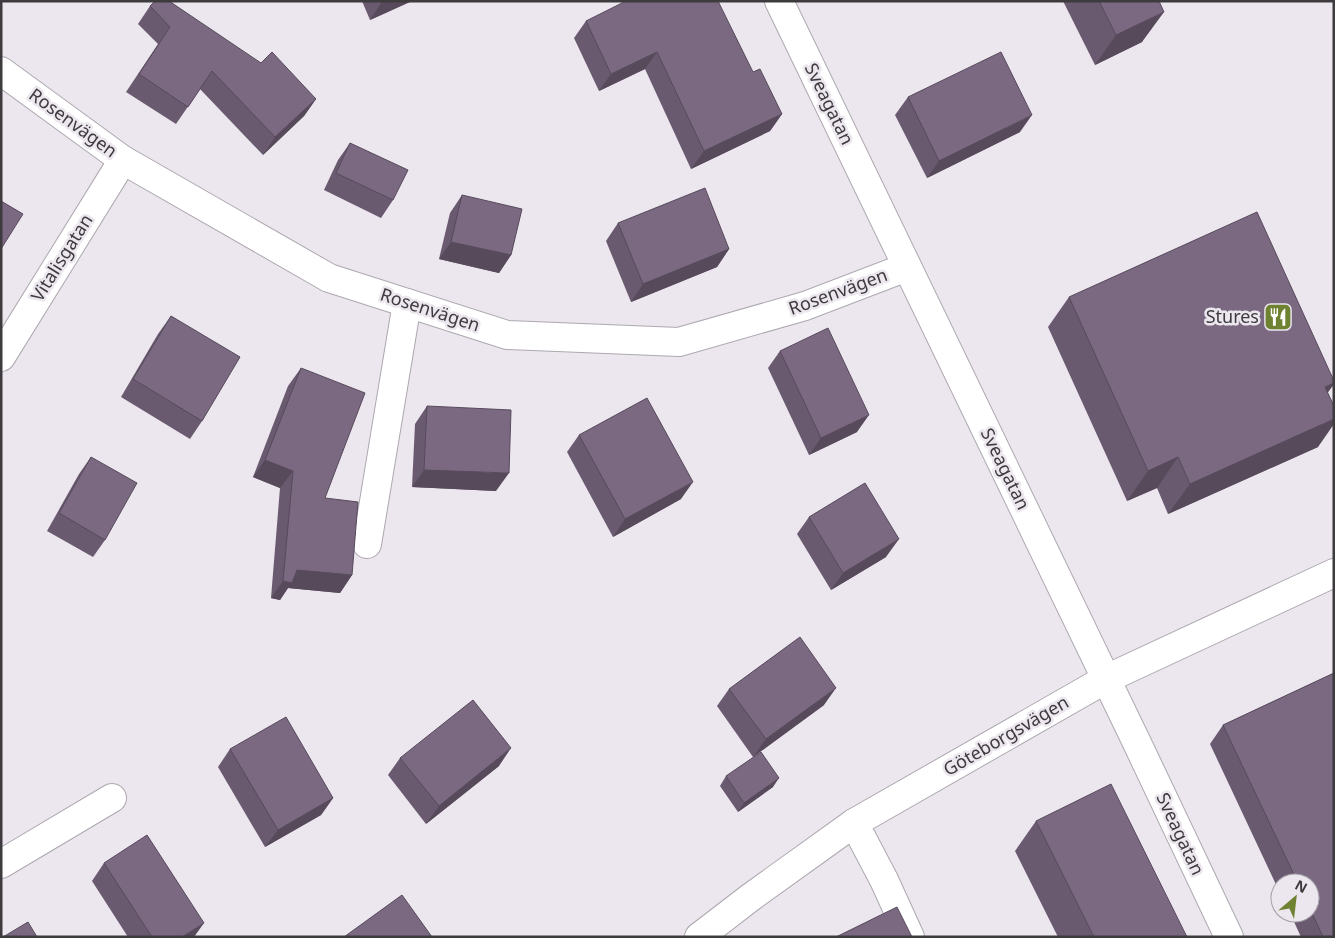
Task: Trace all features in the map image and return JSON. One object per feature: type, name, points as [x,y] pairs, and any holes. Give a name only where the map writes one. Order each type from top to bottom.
[{"type":"street","name":"Sveagatan","points":[[779,1],[1229,937]]},
{"type":"street","name":"Rosenvägen","points":[[1,71],[123,160],[328,278],[507,335],[679,342],[805,306],[907,267]]},
{"type":"street","name":"Vitalisgatan","points":[[1,357],[123,160]]},
{"type":"street","points":[[367,544],[407,303]]},
{"type":"street","name":"Göteborgsvägen","points":[[699,937],[854,823],[1106,679],[1334,572]]},
{"type":"street","points":[[1,864],[112,798]]},
{"type":"street","points":[[854,823],[884,880],[910,937]]},
{"type":"building","points":[[155,1],[169,1],[261,63],[272,52],[316,99],[275,137],[212,71],[188,107],[139,74],[170,27],[150,6]]},
{"type":"building","points":[[626,1],[718,1],[753,72],[760,69],[782,114],[704,151],[657,52],[611,74],[586,21]]},
{"type":"building","points":[[1099,1],[1159,1],[1164,12],[1116,35]]},
{"type":"building","points":[[1001,52],[1032,115],[939,161],[908,97]]},
{"type":"building","points":[[350,143],[408,170],[393,200],[336,173]]},
{"type":"building","points":[[705,188],[729,249],[643,284],[618,223]]},
{"type":"building","points":[[462,195],[522,209],[511,255],[451,242]]},
{"type":"building","points":[[1,201],[23,214],[1,249]]},
{"type":"building","points":[[1257,212],[1334,381],[1334,383],[1325,387],[1334,406],[1334,419],[1190,484],[1178,457],[1148,471],[1069,297]]},
{"type":"building","points":[[171,316],[240,357],[202,421],[133,379]]},
{"type":"building","points":[[828,328],[869,415],[821,438],[780,351]]},
{"type":"building","points":[[301,368],[365,393],[325,498],[358,502],[352,575],[297,570],[292,583],[283,581],[293,471],[265,460]]},
{"type":"building","points":[[647,398],[693,482],[625,519],[579,435]]},
{"type":"building","points":[[427,406],[511,410],[509,473],[424,470]]},
{"type":"building","points":[[91,457],[137,483],[105,540],[59,513]]},
{"type":"building","points":[[865,483],[899,539],[843,573],[809,517]]},
{"type":"building","points":[[800,637],[836,688],[766,739],[729,689]]},
{"type":"building","points":[[1334,673],[1334,937],[1323,937],[1316,923],[1320,923],[1320,873],[1293,873],[1223,725]]},
{"type":"building","points":[[473,700],[511,748],[439,806],[400,758]]},
{"type":"building","points":[[286,717],[333,798],[278,830],[230,749]]},
{"type":"building","points":[[761,752],[779,778],[744,803],[726,776]]},
{"type":"building","points":[[1111,784],[1187,937],[1094,937],[1036,821]]},
{"type":"building","points":[[147,835],[204,923],[182,937],[152,937],[104,863]]},
{"type":"building","points":[[402,895],[432,937],[344,937]]},
{"type":"building","points":[[897,907],[912,937],[836,937]]},
{"type":"building","points":[[28,922],[37,937],[3,937]]},
{"type":"place","name":"Stures","points":[[1278,317]]}]
